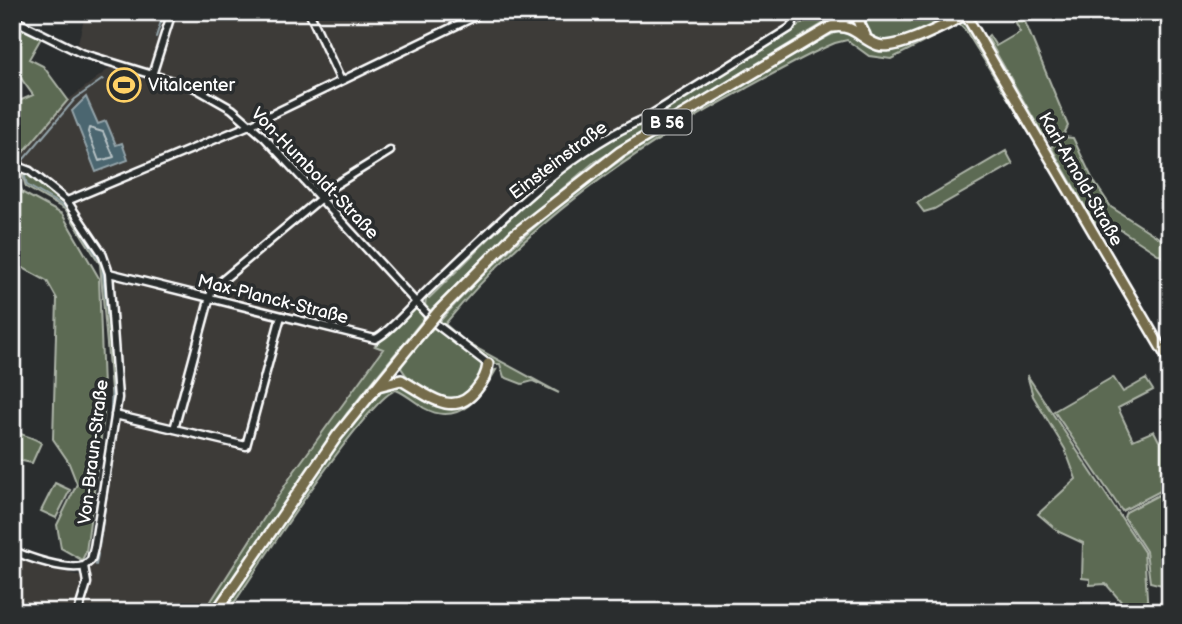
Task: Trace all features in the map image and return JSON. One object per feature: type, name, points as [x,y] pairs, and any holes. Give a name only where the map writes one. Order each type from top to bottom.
[{"type":"highway","name":"B 56","points":[[216,612],[323,456],[374,388],[438,312],[515,234],[604,164],[680,114],[829,27],[855,13],[868,39]]},
{"type":"highway","points":[[829,27],[850,27],[868,39],[892,47],[965,13]]},
{"type":"highway","points":[[939,26],[950,15],[965,13]]},
{"type":"highway","points":[[398,358],[399,371],[430,398]]},
{"type":"highway","points":[[374,388],[392,380],[401,380],[430,398],[447,404],[466,399],[482,382],[488,365]]},
{"type":"main road","name":"Karl-Arnold-Straße","points":[[965,13],[1170,363]]},
{"type":"street","points":[[153,72],[172,12]]},
{"type":"street","points":[[309,12],[341,81]]},
{"type":"street","points":[[66,201],[252,124],[484,12]]},
{"type":"street","name":"Einsteinstraße","points":[[415,301],[503,220],[576,160],[787,30],[793,23],[789,12]]},
{"type":"street","name":"Von-Humboldt-Straße","points":[[12,19],[81,53],[153,72],[206,93],[252,124],[415,301],[451,337],[488,365]]},
{"type":"street","points":[[12,139],[20,166]]},
{"type":"street","points":[[174,429],[209,297],[218,283],[320,197],[390,151]]},
{"type":"street","name":"Von-Braun-Straße","points":[[12,164],[20,166],[66,201],[102,253],[109,273],[117,372],[116,415],[94,548],[90,560],[84,566],[87,583],[78,612]]},
{"type":"street","name":"Max-Planck-Straße","points":[[109,273],[375,339],[415,301]]},
{"type":"street","points":[[116,415],[244,447],[248,444],[281,316]]},
{"type":"street","points":[[12,550],[32,559],[73,568],[84,566]]},
{"type":"street","points":[[1060,609],[1070,612]]},
{"type":"shaded area","points":[[86,12],[820,12],[801,24],[798,20],[625,125],[514,206],[406,306],[380,335],[383,348],[293,473],[204,612],[85,612],[90,567],[99,537],[119,395],[106,256],[35,172],[15,158],[68,100],[114,65],[78,55],[77,46]]},
{"type":"shaded area","points":[[12,555],[25,562],[81,576],[82,590],[76,612],[12,612]]},
{"type":"green space","points":[[820,12],[842,12],[593,163],[498,243],[429,312],[425,307],[426,296],[429,298],[529,201],[584,156],[644,122]]},
{"type":"green space","points":[[868,12],[949,12],[939,23],[925,31],[908,37],[877,40],[866,35],[863,26]]},
{"type":"green space","points":[[1009,12],[1021,12],[1068,126],[1064,134],[1051,141],[1042,133],[987,37],[989,35],[996,46],[1020,32]]},
{"type":"green space","points":[[958,20],[968,26],[1034,134],[1031,136],[966,31],[959,24],[891,59],[869,56],[847,40],[835,43],[812,53],[662,137],[583,192],[511,254],[445,324],[467,343],[559,393],[533,381],[522,384],[504,377],[500,364],[495,364],[451,335],[439,322],[507,252],[576,194],[650,141],[733,89],[841,30],[846,30],[885,51],[917,43]]},
{"type":"green space","points":[[22,29],[41,38],[29,59],[43,66],[68,100],[16,161],[12,160],[12,104],[33,95],[14,64],[14,49]]},
{"type":"green space","points":[[1063,137],[1073,138],[1093,180],[1111,207],[1170,245],[1170,262],[1104,219],[1095,224],[1051,147]]},
{"type":"green space","points":[[1006,151],[1013,164],[934,209],[924,212],[917,203]]},
{"type":"green space","points":[[21,170],[46,186],[69,208],[89,234],[103,261],[112,313],[113,413],[100,264],[66,210],[26,187]]},
{"type":"green space","points":[[12,178],[16,178],[23,193],[62,214],[99,278],[104,415],[86,552],[82,560],[61,548],[57,525],[77,484],[68,461],[53,439],[57,299],[47,281],[12,262]]},
{"type":"green space","points":[[415,307],[425,317],[347,413],[212,612],[204,612],[293,473],[383,349],[375,346]]},
{"type":"green space","points":[[435,326],[484,366],[478,382],[469,392],[458,397],[446,398],[421,389],[401,368],[402,363]]},
{"type":"green space","points":[[496,370],[469,406],[449,414],[424,408],[396,390],[382,400],[337,454],[228,612],[222,612],[341,439],[381,390],[395,384],[401,385],[436,405],[456,407],[491,371]]},
{"type":"green space","points":[[1027,375],[1144,552],[1148,612],[1130,612],[1106,584],[1090,585],[1090,579],[1082,578],[1083,543],[1059,532],[1038,514],[1076,479],[1065,449],[1033,396]]},
{"type":"green space","points":[[1113,377],[1123,392],[1146,379],[1153,390],[1118,408],[1133,440],[1154,431],[1159,441],[1165,439],[1170,449],[1170,460],[1163,464],[1170,486],[1122,511],[1054,411]]},
{"type":"green space","points":[[12,430],[41,443],[32,463],[18,460],[12,455]]},
{"type":"green space","points":[[55,483],[70,490],[56,518],[41,511]]},
{"type":"green space","points":[[1170,489],[1170,587],[1150,582],[1146,551],[1124,517],[1126,512]]},
{"type":"water","points":[[86,97],[98,124],[106,121],[116,145],[122,143],[128,160],[96,172],[72,111]]},
{"type":"waterway","points":[[156,37],[164,12]]},
{"type":"waterway","points":[[24,159],[75,99],[103,79]]},
{"type":"waterway","points":[[25,177],[27,185],[68,209],[102,264],[113,373],[110,425]]},
{"type":"waterway","points":[[110,477],[117,430]]},
{"type":"waterway","points":[[106,500],[109,482]]},
{"type":"waterway","points":[[99,547],[105,508]]},
{"type":"waterway","points":[[96,565],[98,554]]},
{"type":"waterway","points":[[83,612],[84,608]]},
{"type":"place","name":"Vitalcenter","points":[[124,85]]}]
